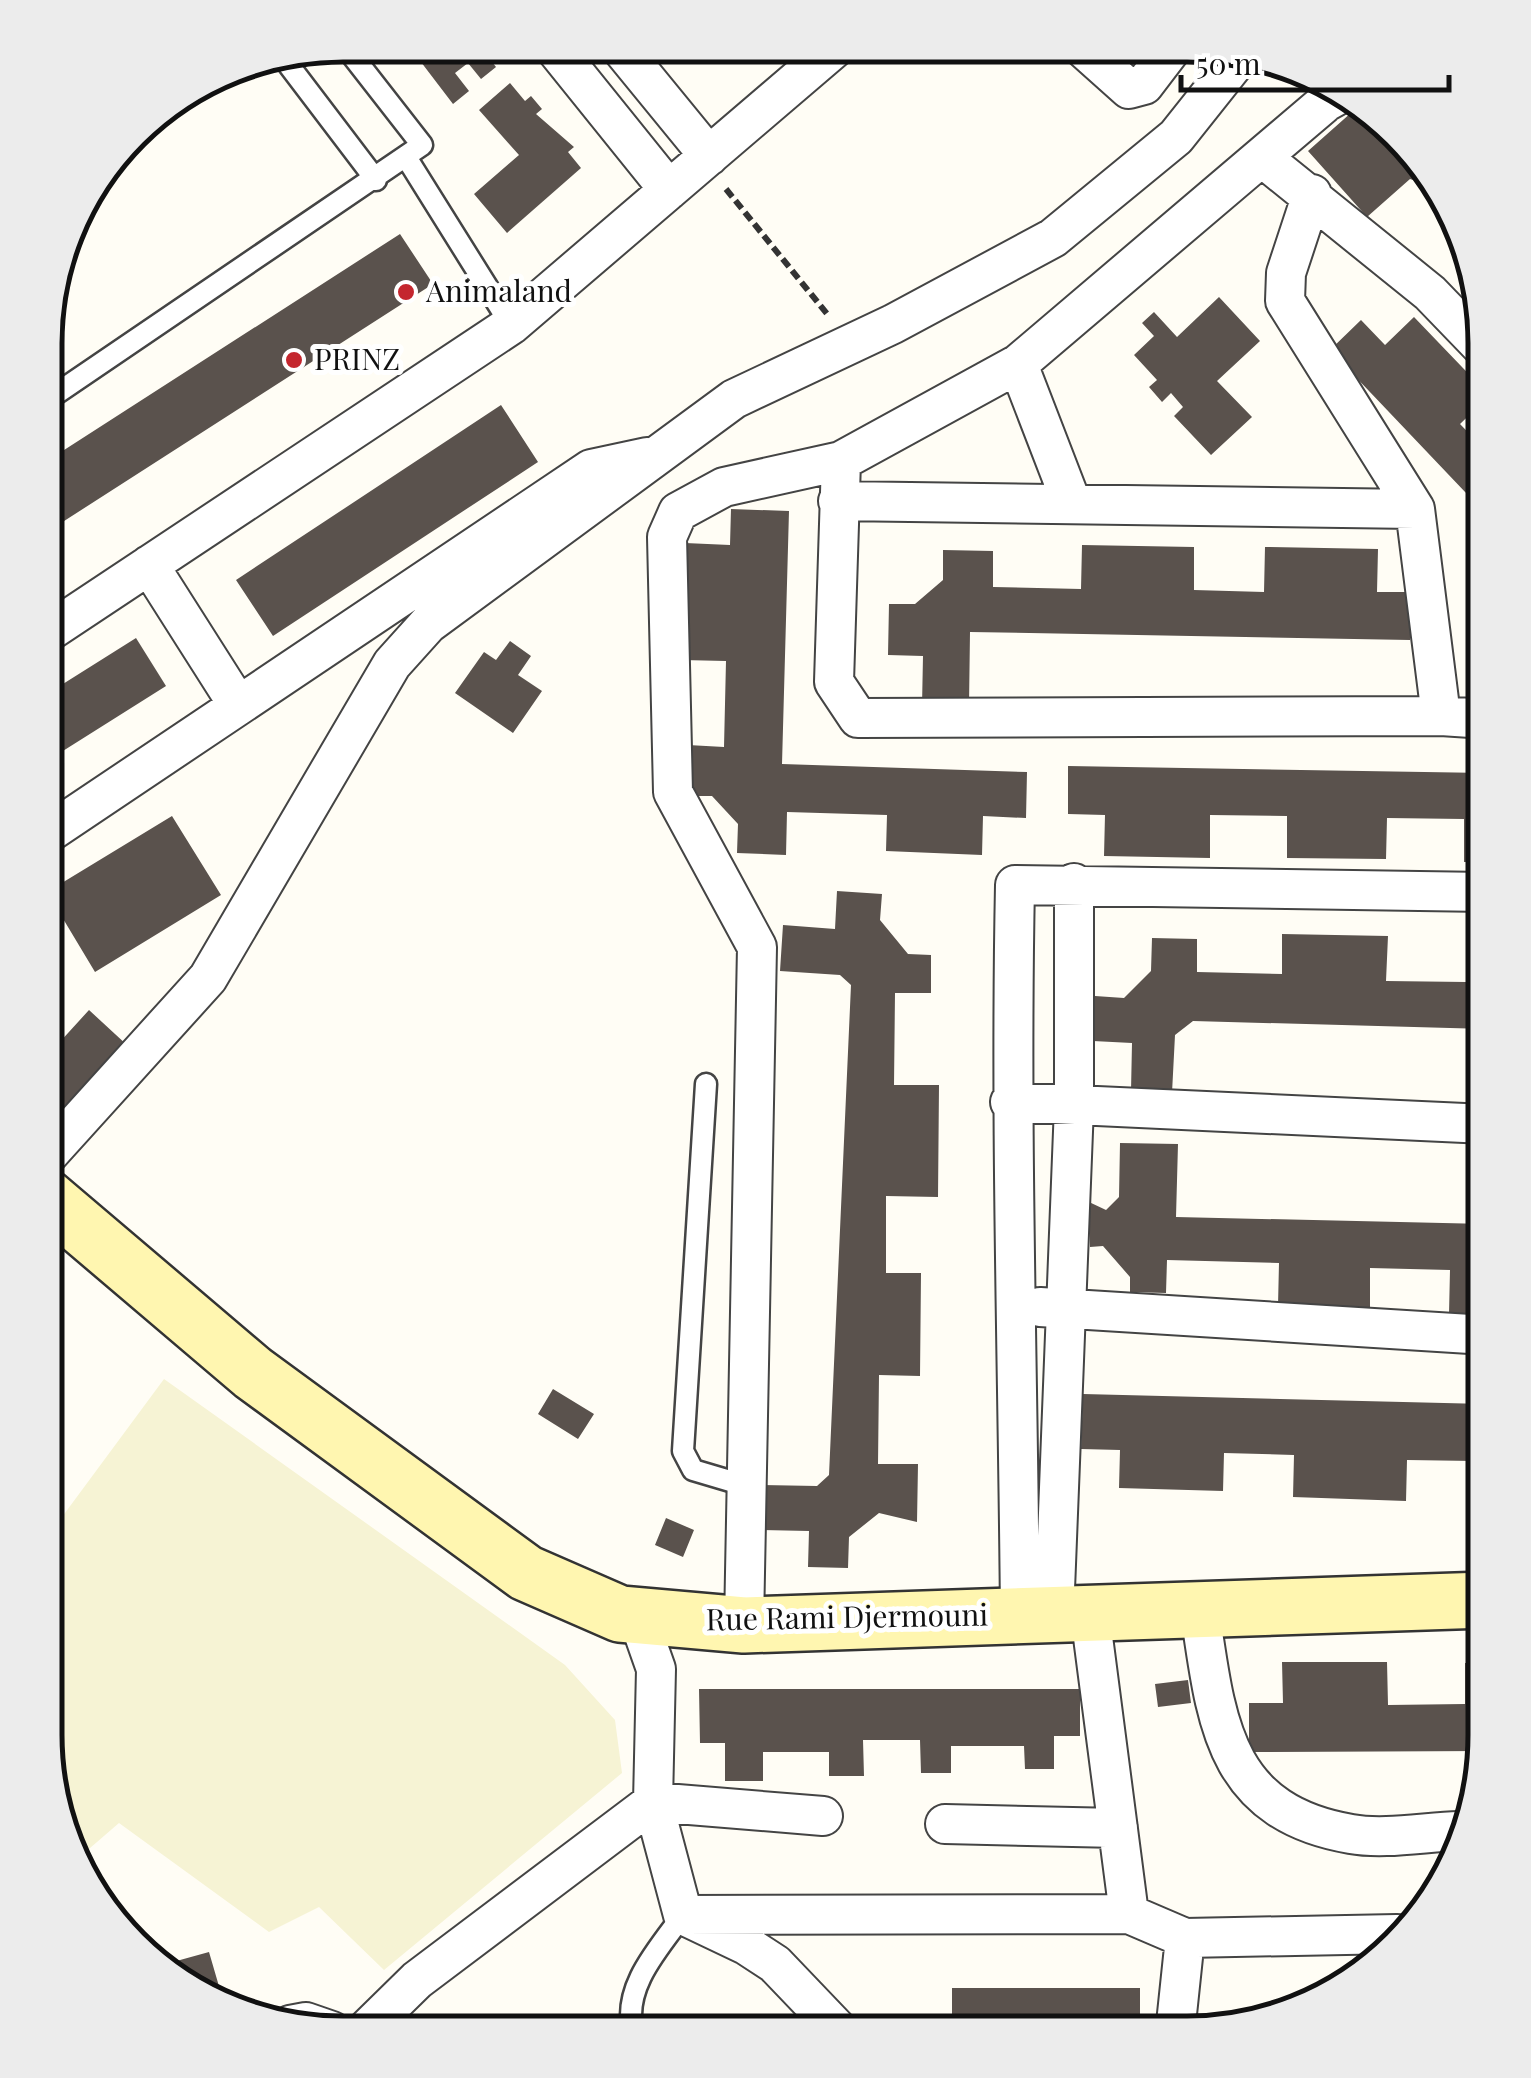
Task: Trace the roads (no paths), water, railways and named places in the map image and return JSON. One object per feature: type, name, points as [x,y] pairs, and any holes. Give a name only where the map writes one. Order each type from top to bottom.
[{"type":"main road","name":"Rue Rami Djermouni","points":[[63,1210],[253,1373],[526,1573],[620,1614],[744,1625],[1468,1601]]},
{"type":"street","points":[[567,63],[669,190]]},
{"type":"street","points":[[633,63],[706,158]]},
{"type":"street","points":[[63,623],[510,325],[817,63]]},
{"type":"street","points":[[1100,63],[1129,89],[1144,85],[1161,63]]},
{"type":"street","points":[[63,1176],[208,978],[392,664],[428,624],[734,399],[852,344],[1053,238],[1176,136],[1232,66]]},
{"type":"street","points":[[744,1625],[757,947],[673,792],[667,537],[678,512],[724,487],[842,461],[1018,364],[1328,101]]},
{"type":"street","points":[[1264,158],[1430,293],[1468,332]]},
{"type":"street","points":[[1312,194],[1286,273],[1285,301],[1415,508],[1441,716]]},
{"type":"street","points":[[1018,364],[1072,504]]},
{"type":"street","points":[[63,823],[591,469],[658,455]]},
{"type":"street","points":[[842,461],[834,682],[858,718],[1468,718]]},
{"type":"street","points":[[838,501],[1415,508]]},
{"type":"street","points":[[149,565],[238,706]]},
{"type":"street","points":[[1055,1615],[1062,1309],[1074,1106],[1074,883]]},
{"type":"street","points":[[1129,1914],[1118,1828],[1055,1615],[1018,1306],[1010,1102],[1015,885],[1468,892]]},
{"type":"street","points":[[1010,1102],[1468,1123]]},
{"type":"street","points":[[1018,1306],[1468,1334]]},
{"type":"street","points":[[1200,1612],[1217,1722],[1244,1774],[1274,1807],[1351,1834],[1451,1831]]},
{"type":"street","points":[[637,1615],[656,1669],[654,1802],[683,1916]]},
{"type":"street","points":[[380,2016],[417,1980],[654,1802],[823,1816]]},
{"type":"street","points":[[945,1824],[1118,1828]]},
{"type":"street","points":[[683,1916],[1129,1914],[1185,1938],[1385,1934]]},
{"type":"street","points":[[683,1916],[746,1944],[775,1964],[825,2016]]},
{"type":"street","points":[[1176,2016],[1185,1938]]},
{"type":"lane","points":[[63,390],[422,145],[358,63]]},
{"type":"lane","points":[[290,68],[376,180]]},
{"type":"lane","points":[[406,158],[510,325]]},
{"type":"lane","points":[[706,1084],[683,1451],[694,1470],[747,1486]]},
{"type":"lane","points":[[629,2016],[627,2010],[640,1981],[683,1916]]},
{"type":"place","name":"Animaland","points":[[406,292]]},
{"type":"place","name":"PRINZ","points":[[294,360]]}]
